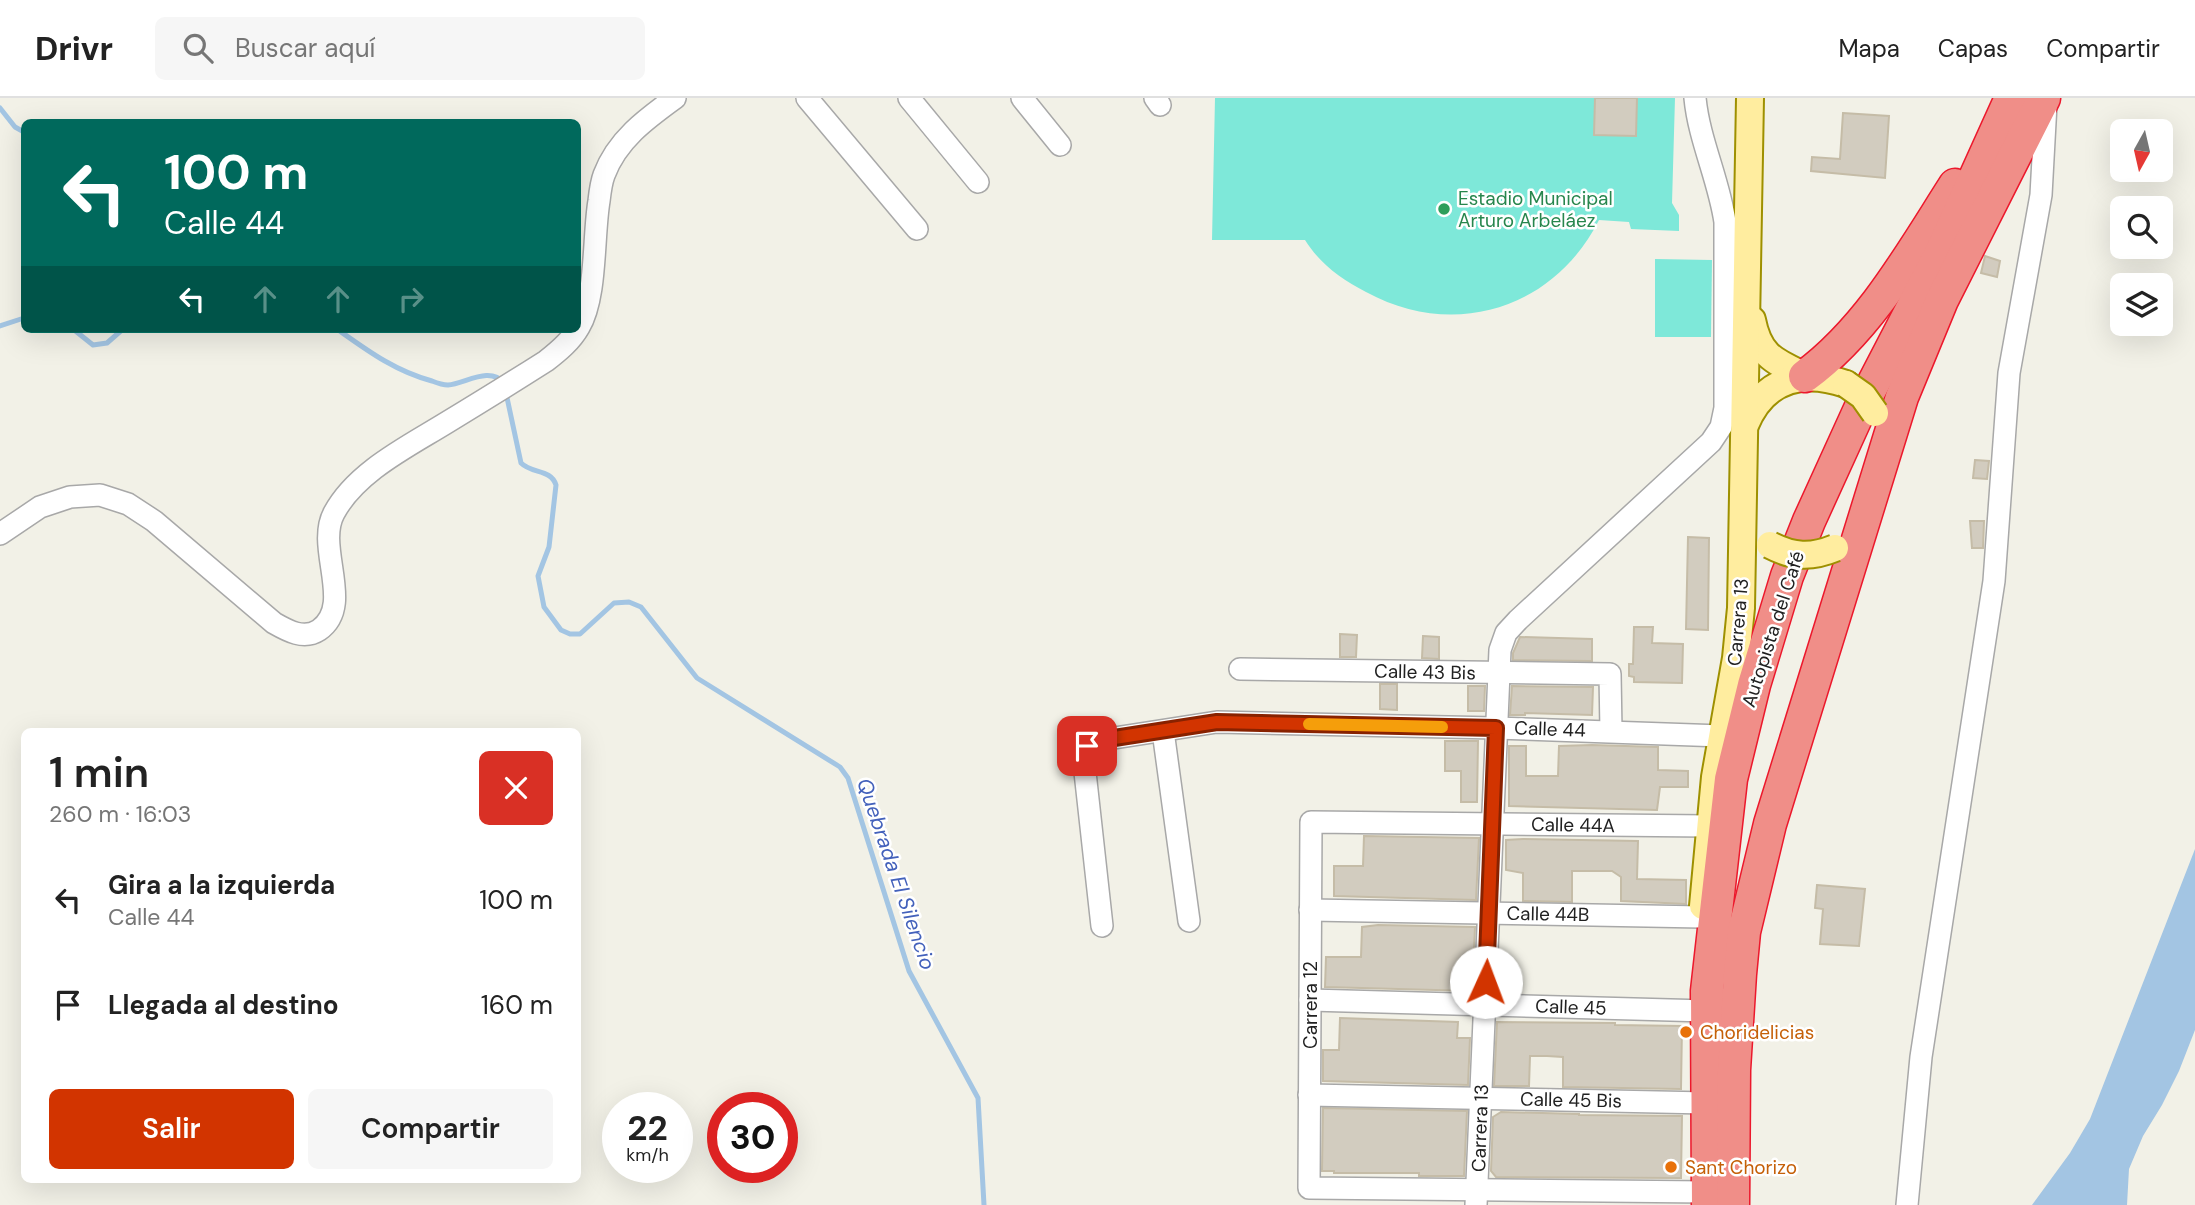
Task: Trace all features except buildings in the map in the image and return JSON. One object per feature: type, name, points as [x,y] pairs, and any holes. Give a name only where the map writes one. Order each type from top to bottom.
[{"type":"highway","points":[[1716,1201],[1744,932],[1770,824],[1902,397],[1927,331],[2045,98]]},
{"type":"highway","points":[[1805,376],[1841,346],[1872,308],[2010,100]]},
{"type":"highway","name":"Autopista del Café","points":[[1716,1201],[1707,1103],[1707,1001],[1731,779],[1754,685],[1787,576],[1860,409],[1941,253],[2010,100]]},
{"type":"main road","name":"Carrera 13","points":[[1707,1001],[1702,916],[1709,826],[1741,608],[1750,98]]},
{"type":"main road","name":"Carrera 13","points":[[1746,291],[1755,339],[1764,352],[1805,376]]},
{"type":"main road","points":[[1745,427],[1759,400],[1788,381],[1805,376],[1826,377],[1846,384],[1863,396],[1875,413],[1881,454],[1879,474]]},
{"type":"main road","points":[[1744,501],[1752,526],[1770,545],[1802,556],[1835,548],[1853,535],[1866,516]]},
{"type":"street","points":[[581,324],[589,297],[603,175],[618,147],[641,122],[676,98]]},
{"type":"street","points":[[807,98],[917,229]]},
{"type":"street","points":[[909,98],[978,182]]},
{"type":"street","points":[[1022,98],[1060,145]]},
{"type":"street","name":"Carrera 13","points":[[1477,1197],[1500,650],[1506,633],[1518,620],[1711,442],[1721,427],[1725,408],[1725,222],[1722,198],[1697,117],[1695,98]]},
{"type":"street","points":[[1907,1205],[1921,1057],[1994,581],[2009,373],[2041,195],[2045,98]]},
{"type":"street","points":[[0,534],[40,507],[71,497],[100,495],[128,504],[154,521],[274,623],[300,635],[315,632],[328,623],[335,610],[328,541],[332,517],[343,498],[361,480],[391,458],[566,346],[575,333]]},
{"type":"street","name":"Calle 43 Bis","points":[[1240,668],[1610,674],[1611,731]]},
{"type":"street","name":"Calle 44","points":[[1102,926],[1083,754],[1087,746],[1095,741],[1217,722],[1722,736]]},
{"type":"street","points":[[1163,730],[1189,921]]},
{"type":"street","name":"Calle 44A","points":[[1311,822],[1709,826]]},
{"type":"street","name":"Carrera 12","points":[[1311,822],[1309,1188],[1477,1197]]},
{"type":"street","name":"Calle 44B","points":[[1310,910],[1702,916]]},
{"type":"street","name":"Calle 45","points":[[1310,1000],[1485,1005],[1707,1001]]},
{"type":"street","name":"Calle 45 Bis","points":[[1309,1095],[1707,1103]]},
{"type":"street","points":[[1477,1197],[1716,1201]]},
{"type":"shaded area","name":"Estadio Municipal Arturo Arbeláez","points":[[1215,98],[1675,98],[1672,203],[1679,215],[1679,231],[1631,229],[1629,222],[1599,220],[1580,251],[1556,276],[1529,295],[1499,307],[1467,314],[1433,314],[1399,306],[1366,292],[1340,276],[1324,264],[1305,240],[1212,240]]},
{"type":"shaded area","points":[[1655,259],[1712,260],[1711,337],[1655,337]]},
{"type":"shaded area","points":[[2195,849],[2195,1030],[2179,1071],[2143,1136],[2129,1169],[2127,1205],[2032,1205],[2070,1153],[2090,1119]]},
{"type":"waterway","name":"Quebrada El Silencio","points":[[0,108],[21,130]]},
{"type":"waterway","name":"Quebrada El Silencio","points":[[0,326],[21,319]]},
{"type":"waterway","name":"Quebrada El Silencio","points":[[78,333],[93,345],[107,343],[118,333]]},
{"type":"waterway","name":"Quebrada El Silencio","points":[[343,333],[394,366],[438,383],[455,384],[485,376],[498,378],[504,383]]},
{"type":"waterway","name":"Quebrada El Silencio","points":[[506,393],[521,463],[550,476],[556,485],[549,547],[538,576],[544,607],[561,630],[580,634],[614,603],[629,602],[641,607],[697,678],[840,767],[848,778],[909,971],[978,1098],[984,1205]]},
{"type":"slow traffic","points":[[1309,724],[1442,727]]},
{"type":"place","name":"Estadio Municipal Arturo Arbeláez","points":[[1444,209]]},
{"type":"place","name":"Choridelicias","points":[[1686,1032]]},
{"type":"place","name":"Sant Chorizo","points":[[1671,1167]]},
{"type":"route","points":[[1087,746],[1095,741],[1217,722],[1496,728],[1486,982]]}]
